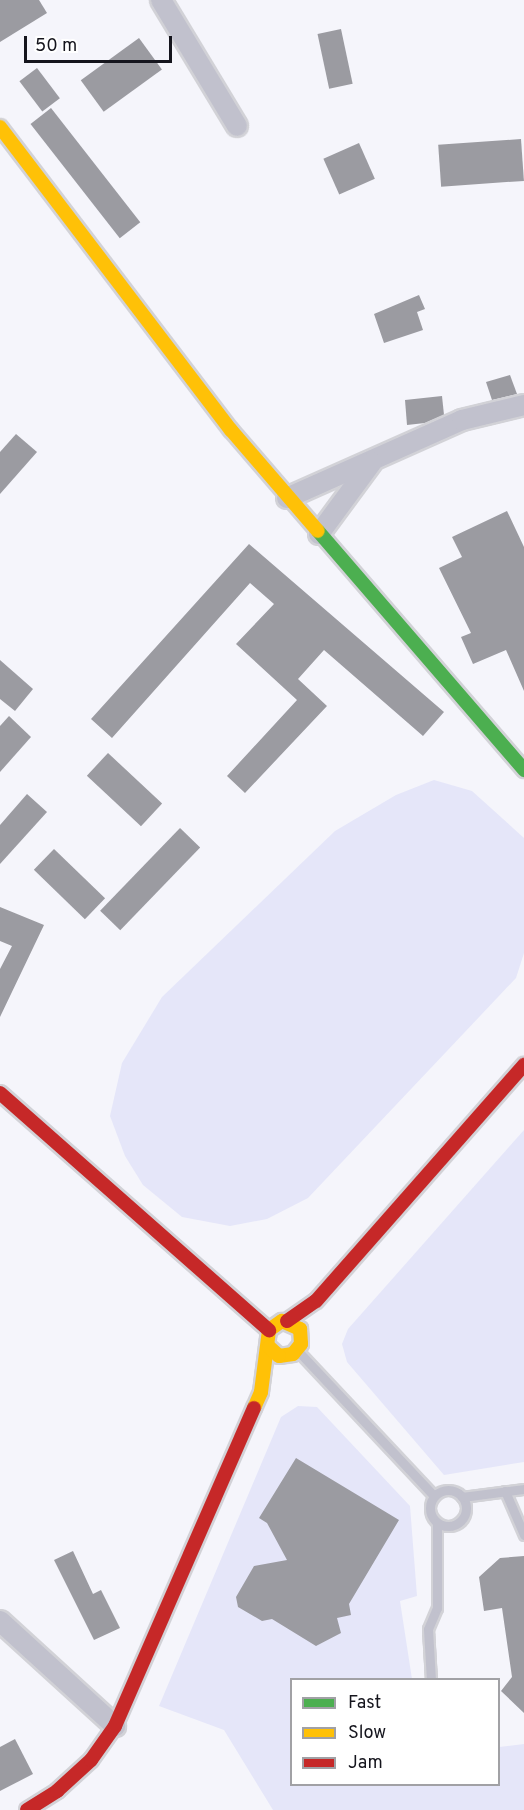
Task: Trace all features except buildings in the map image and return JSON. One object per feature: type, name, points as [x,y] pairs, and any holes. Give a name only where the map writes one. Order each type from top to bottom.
[{"type":"street","points":[[161,0],[237,126]]},
{"type":"street","points":[[0,127],[287,498],[524,770]]},
{"type":"street","points":[[287,498],[462,420],[524,405]]},
{"type":"street","points":[[319,534],[341,500],[375,458]]},
{"type":"street","points":[[27,1810],[57,1791],[91,1760],[115,1726],[261,1392],[269,1347],[269,1330],[276,1322],[287,1321],[316,1301],[524,1065]]},
{"type":"street","points":[[0,1093],[269,1330]]},
{"type":"street","points":[[261,1392],[298,1347],[316,1301]]},
{"type":"street","points":[[287,1321],[300,1329],[298,1347]]},
{"type":"street","points":[[269,1347],[279,1356],[298,1347]]},
{"type":"street","points":[[0,1621],[115,1726]]},
{"type":"lane","points":[[298,1347],[434,1496]]},
{"type":"lane","points":[[431,1678],[428,1629],[437,1608],[437,1523],[429,1510],[434,1496],[448,1490],[462,1497],[524,1489]]},
{"type":"lane","points":[[505,1491],[524,1535]]},
{"type":"lane","points":[[437,1523],[453,1526],[461,1521],[466,1514],[462,1497]]},
{"type":"shaded area","points":[[434,780],[472,791],[524,838],[524,953],[516,978],[308,1198],[267,1219],[230,1226],[182,1217],[143,1185],[125,1156],[110,1116],[122,1063],[162,997],[335,831],[396,795]]},
{"type":"shaded area","points":[[524,1130],[524,1462],[444,1475],[347,1362],[342,1344],[348,1329]]},
{"type":"shaded area","points":[[298,1406],[317,1407],[410,1506],[417,1596],[400,1601],[412,1678],[290,1678],[290,1786],[500,1786],[500,1747],[524,1744],[524,1810],[273,1810],[224,1730],[159,1706],[281,1417]]},
{"type":"traffic: fast","points":[[318,531],[524,770]]},
{"type":"traffic: slow","points":[[0,127],[231,430],[318,531]]},
{"type":"traffic: slow","points":[[254,1408],[261,1392],[269,1330],[282,1321],[300,1329],[301,1344],[293,1354],[279,1356],[269,1347]]},
{"type":"traffic: jam","points":[[287,1321],[316,1301],[524,1065]]},
{"type":"traffic: jam","points":[[0,1093],[269,1330]]},
{"type":"traffic: jam","points":[[27,1810],[57,1791],[91,1760],[115,1726],[254,1408]]}]
